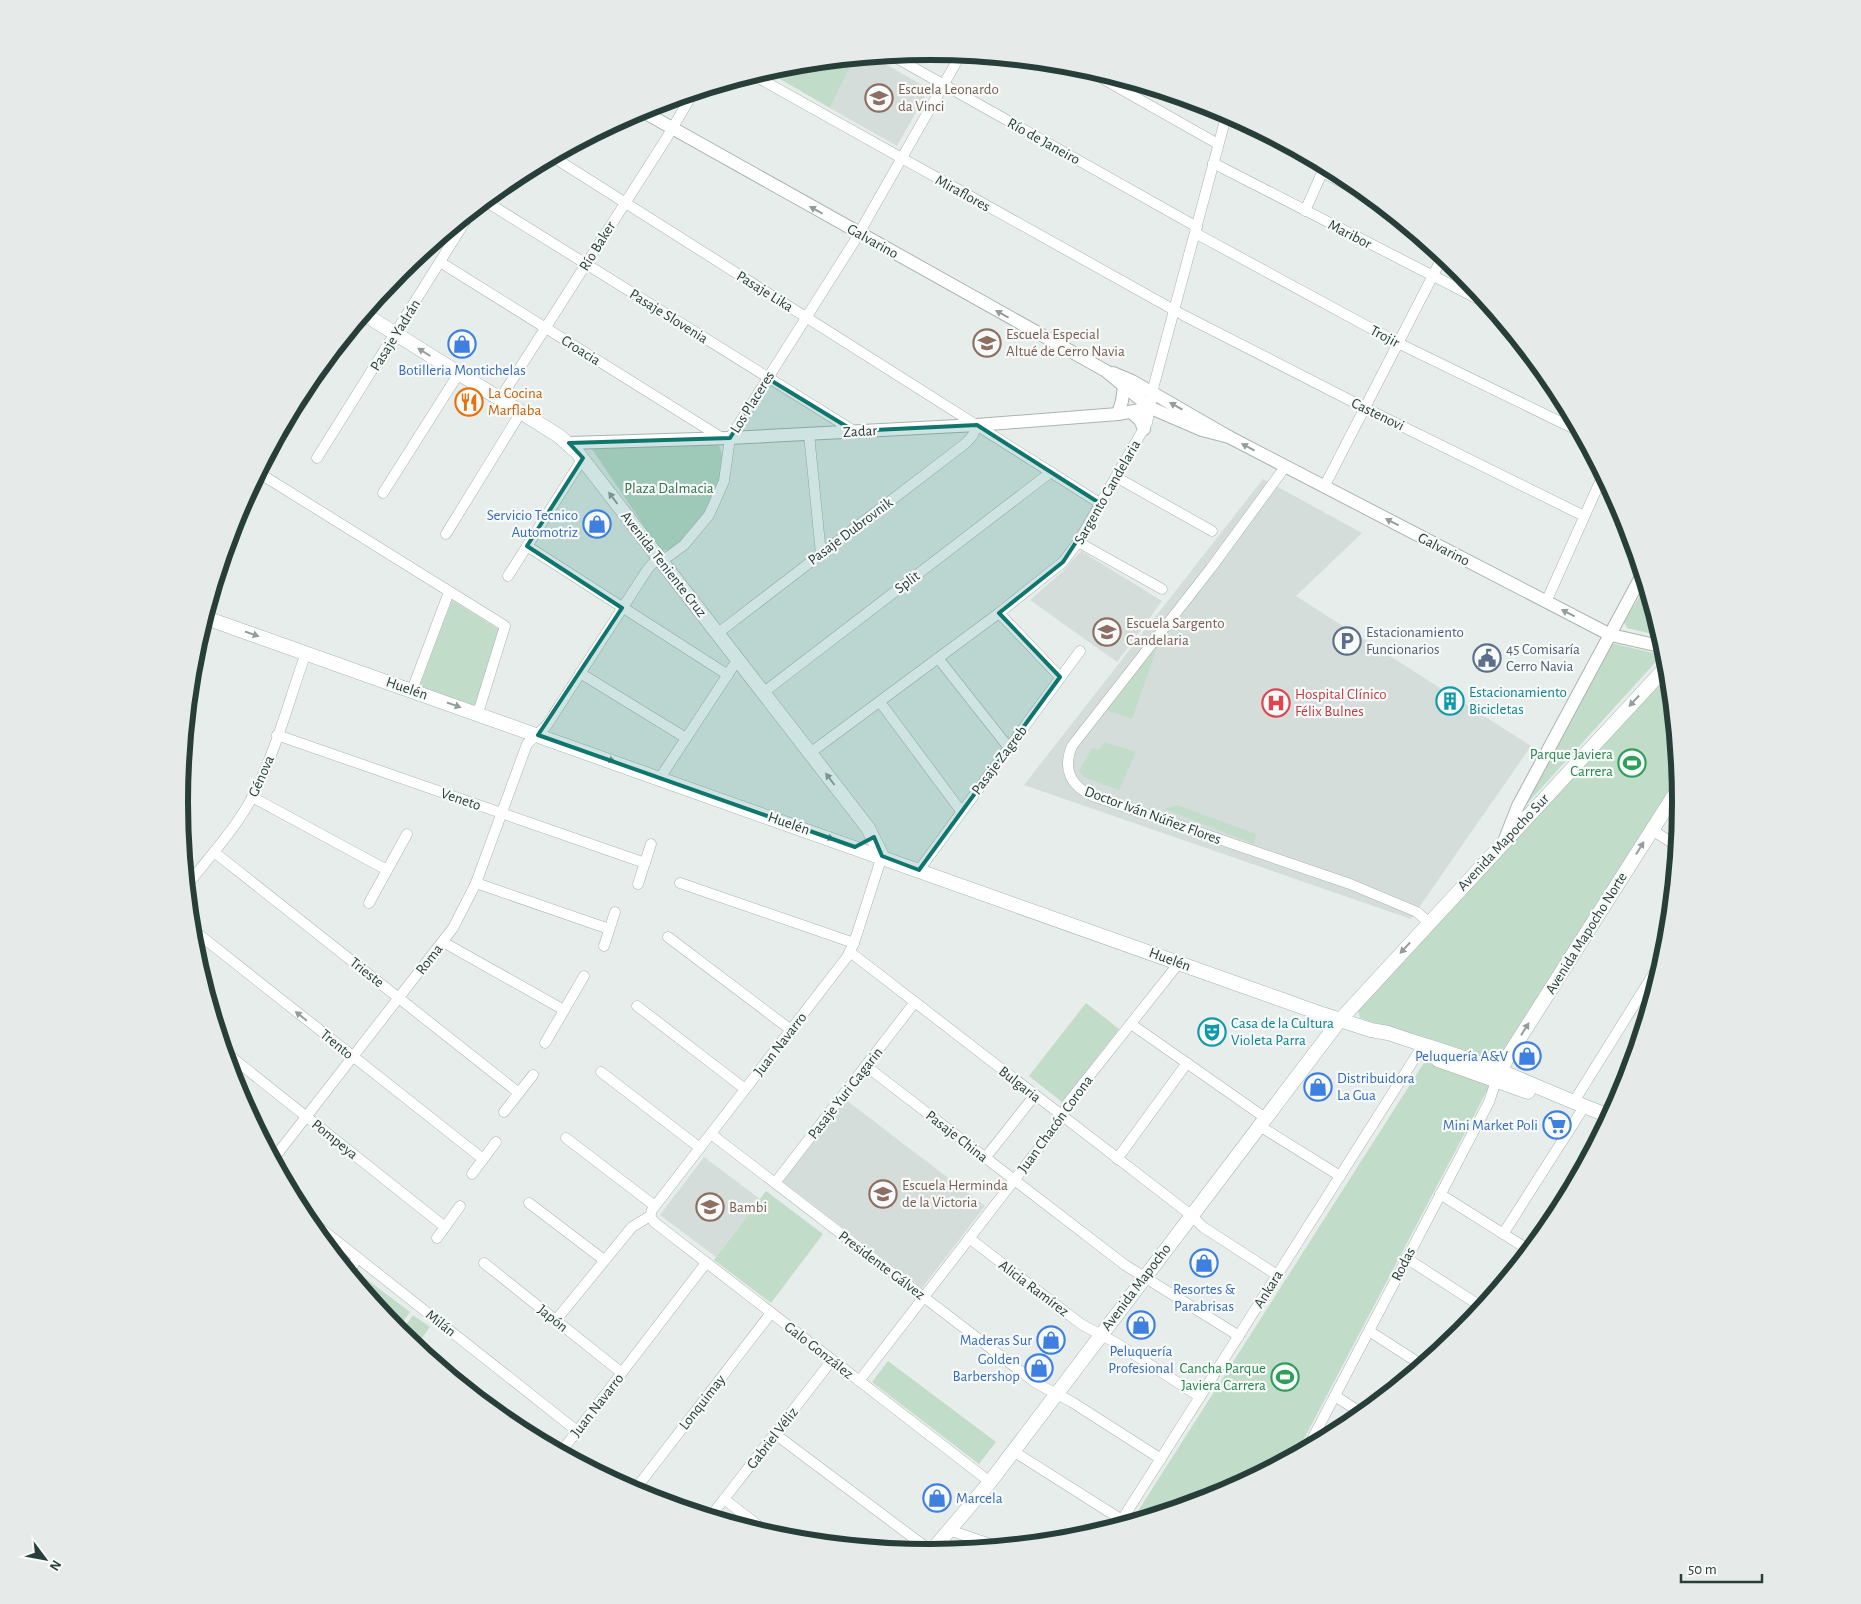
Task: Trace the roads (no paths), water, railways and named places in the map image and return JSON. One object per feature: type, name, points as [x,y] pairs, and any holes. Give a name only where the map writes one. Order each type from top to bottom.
[{"type":"main road","name":"Avenida Teniente Cruz","points":[[369,317],[569,443],[583,458],[660,560],[764,692],[870,832],[882,856]]},
{"type":"main road","name":"Huelén","points":[[212,620],[882,856],[1340,1020],[1371,1030],[1388,1033],[1498,1076]]},
{"type":"main road","name":"Avenida Mapocho Sur","points":[[1340,1020],[1428,922],[1661,673]]},
{"type":"main road","name":"Avenida Mapocho Norte","points":[[1498,1076],[1672,799]]},
{"type":"main road","points":[[855,847],[863,843],[870,832]]},
{"type":"main road","name":"Avenida Mapocho","points":[[937,1544],[990,1482],[1261,1121],[1340,1020]]},
{"type":"main road","name":"Huelén","points":[[1371,1030],[1418,1053],[1550,1091],[1576,1104],[1603,1114]]},
{"type":"street","name":"Río de Janeiro","points":[[902,61],[1196,230]]},
{"type":"street","name":"Los Placeres","points":[[538,735],[547,726],[646,570],[684,545],[712,510],[724,481],[726,438],[767,378],[859,234],[956,61]]},
{"type":"street","name":"Miraflores","points":[[761,80],[1173,309]]},
{"type":"street","points":[[1108,81],[1218,144]]},
{"type":"street","name":"Río Baker","points":[[500,399],[688,101]]},
{"type":"street","name":"Galvarino","points":[[649,115],[1106,371],[1150,408],[1212,434],[1229,437]]},
{"type":"street","name":"Sargento Candelaria","points":[[810,753],[1056,569],[1078,542],[1144,429],[1173,309],[1225,121]]},
{"type":"street","name":"Pasaje Lika","points":[[559,160],[1101,504]]},
{"type":"street","name":"Maribor","points":[[1213,163],[1473,297]]},
{"type":"street","points":[[1305,210],[1323,172]]},
{"type":"street","name":"Pasaje Slovenia","points":[[491,205],[854,431]]},
{"type":"street","name":"Pasaje Yadrán","points":[[318,458],[463,226]]},
{"type":"street","name":"Trojir","points":[[1196,230],[1398,343],[1569,425]]},
{"type":"street","name":"Croacia","points":[[440,262],[726,438]]},
{"type":"street","points":[[1324,487],[1440,262]]},
{"type":"street","name":"Castenovi","points":[[1173,309],[1364,408],[1584,516]]},
{"type":"street","name":"Galvarino","points":[[1106,371],[1120,374],[1152,394],[1285,467],[1611,635],[1655,645]]},
{"type":"street","points":[[383,493],[459,373]]},
{"type":"street","points":[[1118,414],[1124,386]]},
{"type":"street","name":"Zadar","points":[[569,443],[726,438],[977,425],[1118,414],[1150,408]]},
{"type":"street","points":[[446,534],[521,412]]},
{"type":"street","points":[[1131,412],[1140,420],[1144,429]]},
{"type":"street","name":"Pasaje Dubrovnik","points":[[718,633],[966,443],[973,436],[977,425]]},
{"type":"street","points":[[809,434],[821,554]]},
{"type":"street","points":[[508,576],[583,458]]},
{"type":"street","name":"Doctor Iván Núñez Flores","points":[[1285,467],[1212,568],[1072,746],[1067,761],[1069,776],[1078,788],[1093,796],[1350,884],[1417,912],[1428,922]]},
{"type":"street","name":"Split","points":[[764,692],[1051,472]]},
{"type":"street","points":[[264,476],[505,626],[478,714]]},
{"type":"street","points":[[1116,476],[1212,531]]},
{"type":"street","points":[[1546,602],[1600,482]]},
{"type":"street","points":[[1078,542],[1162,589]]},
{"type":"street","points":[[527,546],[728,675]]},
{"type":"street","points":[[1506,839],[1518,806],[1639,582]]},
{"type":"street","points":[[412,690],[449,592]]},
{"type":"street","points":[[999,613],[1060,677]]},
{"type":"street","name":"Pasaje Zagreb","points":[[919,870],[1080,651]]},
{"type":"street","name":"Génova","points":[[193,878],[235,824],[252,797],[278,735],[306,653]]},
{"type":"street","points":[[938,658],[1008,748]]},
{"type":"street","points":[[660,778],[738,659]]},
{"type":"street","points":[[580,673],[686,738]]},
{"type":"street","points":[[880,702],[961,812]]},
{"type":"street","name":"Veneto","points":[[278,735],[645,864]]},
{"type":"street","name":"Roma","points":[[278,1153],[443,942],[462,912],[476,883],[527,744],[538,735]]},
{"type":"street","points":[[252,797],[388,870]]},
{"type":"street","points":[[1652,830],[1671,842]]},
{"type":"street","points":[[369,903],[407,834]]},
{"type":"street","points":[[638,884],[651,844]]},
{"type":"street","name":"Trieste","points":[[214,852],[519,1093]]},
{"type":"street","name":"Juan Navarro","points":[[650,1216],[655,1206],[852,948],[882,856]]},
{"type":"street","name":"Bulgaria","points":[[680,882],[852,948],[915,1002],[1191,1215],[1202,1227],[1277,1275]]},
{"type":"street","points":[[476,883],[609,929]]},
{"type":"street","points":[[604,946],[615,912]]},
{"type":"street","name":"Trento","points":[[201,936],[483,1159]]},
{"type":"street","points":[[668,937],[791,1030]]},
{"type":"street","points":[[443,942],[564,1010]]},
{"type":"street","name":"Juan Chacón Corona","points":[[859,1381],[1063,1117],[1068,1104],[1180,962]]},
{"type":"street","points":[[545,1043],[584,976]]},
{"type":"street","points":[[1503,1234],[1576,1104],[1650,980]]},
{"type":"street","name":"Pasaje Yuri Gagarin","points":[[775,1183],[915,1002]]},
{"type":"street","points":[[637,1006],[745,1089]]},
{"type":"street","points":[[1131,1024],[1187,1062],[1261,1121],[1340,1176]]},
{"type":"street","name":"Ankara","points":[[1122,1519],[1418,1053]]},
{"type":"street","name":"Pompeya","points":[[235,1059],[445,1227]]},
{"type":"street","points":[[1117,1159],[1187,1062]]},
{"type":"street","name":"Pasaje China","points":[[866,1066],[1125,1265],[1239,1336]]},
{"type":"street","points":[[601,1072],[700,1148]]},
{"type":"street","points":[[504,1112],[534,1075]]},
{"type":"street","name":"Rodas","points":[[1313,1438],[1489,1102],[1498,1076]]},
{"type":"street","points":[[985,1158],[1035,1095]]},
{"type":"street","name":"Presidente Gálvez","points":[[711,1134],[1036,1384],[1056,1394],[1161,1459]]},
{"type":"street","points":[[566,1138],[655,1206]]},
{"type":"street","points":[[472,1174],[496,1142]]},
{"type":"street","points":[[1440,1194],[1524,1247]]},
{"type":"street","points":[[530,1203],[604,1260]]},
{"type":"street","points":[[437,1238],[460,1206]]},
{"type":"street","points":[[556,1320],[632,1227],[650,1216]]},
{"type":"street","name":"Galo González","points":[[650,1216],[654,1222],[706,1263],[990,1482]]},
{"type":"street","name":"Milán","points":[[329,1235],[577,1431]]},
{"type":"street","name":"Alicia Ramírez","points":[[969,1238],[1081,1324],[1200,1397]]},
{"type":"street","points":[[353,1267],[357,1257]]},
{"type":"street","points":[[1406,1258],[1477,1303]]},
{"type":"street","name":"Japón","points":[[484,1263],[622,1373]]},
{"type":"street","name":"Juan Navarro","points":[[564,1448],[706,1263]]},
{"type":"street","name":"Lonquimay","points":[[639,1484],[771,1313]]},
{"type":"street","points":[[1369,1331],[1417,1362]]},
{"type":"street","name":"Gabriel Véliz","points":[[715,1512],[832,1360]]},
{"type":"street","points":[[1335,1396],[1356,1410]]},
{"type":"street","points":[[775,1434],[919,1544]]},
{"type":"street","points":[[1013,1451],[1116,1521]]},
{"type":"street","points":[[724,1500],[753,1522]]},
{"type":"street","points":[[949,1530],[983,1542]]},
{"type":"place","name":"Escuela Leonardo da Vinci","points":[[879,98]]},
{"type":"place","name":"Escuela Especial Altué de Cerro Navia","points":[[987,343]]},
{"type":"place","name":"Botilleria Montichelas","points":[[462,344]]},
{"type":"place","name":"La Cocina Marflaba","points":[[469,402]]},
{"type":"place","name":"Servicio Tecnico Automotriz","points":[[597,524]]},
{"type":"place","name":"Escuela Sargento Candelaria","points":[[1107,632]]},
{"type":"place","name":"Estacionamiento Funcionarios","points":[[1347,641]]},
{"type":"place","name":"45 Comisaría Cerro Navia","points":[[1487,658]]},
{"type":"place","name":"Estacionamiento Bicicletas","points":[[1450,701]]},
{"type":"place","name":"Hospital Clínico Félix Bulnes","points":[[1276,703]]},
{"type":"place","name":"Parque Javiera Carrera","points":[[1632,763]]},
{"type":"place","name":"Casa de la Cultura Violeta Parra","points":[[1212,1032]]},
{"type":"place","name":"Peluquería A&V","points":[[1527,1056]]},
{"type":"place","name":"Distribuidora La Gua","points":[[1318,1087]]},
{"type":"place","name":"Mini Market Poli","points":[[1557,1125]]},
{"type":"place","name":"Escuela Herminda de la Victoria","points":[[883,1194]]},
{"type":"place","name":"Bambi","points":[[710,1207]]},
{"type":"place","name":"Resortes & Parabrisas","points":[[1204,1263]]},
{"type":"place","name":"Peluquería Profesional","points":[[1141,1325]]},
{"type":"place","name":"Maderas Sur","points":[[1051,1340]]},
{"type":"place","name":"Golden Barbershop","points":[[1039,1368]]},
{"type":"place","name":"Cancha Parque Javiera Carrera","points":[[1285,1377]]},
{"type":"place","name":"Marcela","points":[[937,1498]]},
{"type":"park label","name":"Plaza Dalmacia","points":[[669,488]]}]
